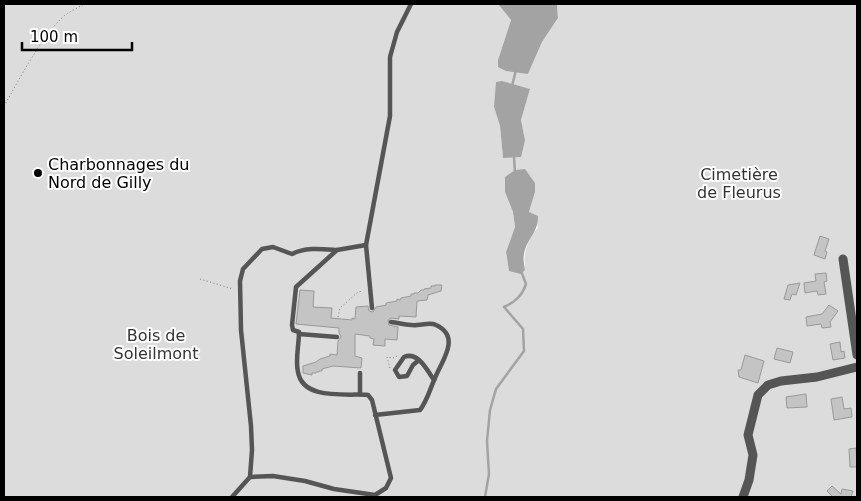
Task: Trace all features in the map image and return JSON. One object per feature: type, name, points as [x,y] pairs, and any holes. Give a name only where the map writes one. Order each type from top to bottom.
[{"type":"street","points":[[842,259],[857,355]]},
{"type":"street","points":[[743,497],[749,480],[753,455],[748,435],[758,396],[768,385],[782,381],[817,377],[857,367]]},
{"type":"lane","points":[[372,308],[366,245],[390,116],[390,57],[397,32],[411,4]]},
{"type":"lane","points":[[232,497],[250,476],[252,450],[241,330],[240,281],[243,269],[262,249],[273,247],[292,254],[299,250],[337,250],[366,245]]},
{"type":"lane","points":[[337,250],[296,287],[292,325],[293,330],[299,334],[337,337]]},
{"type":"lane","points":[[375,415],[420,410],[448,355],[449,345],[444,330],[432,323],[410,325],[391,322]]},
{"type":"lane","points":[[250,476],[273,476],[304,481],[334,489],[375,495],[386,488],[391,478],[372,400],[368,395],[331,394],[306,387],[299,377],[297,370],[299,334]]},
{"type":"lane","points":[[419,360],[413,365],[407,376],[399,377],[395,370],[406,356],[414,356],[419,360],[434,380]]},
{"type":"lane","points":[[360,373],[360,394]]},
{"type":"path","points":[[4,106],[54,26],[65,15],[84,4]]},
{"type":"path","points":[[200,279],[241,291]]},
{"type":"path","points":[[338,318],[340,308],[358,292],[370,290]]},
{"type":"path","points":[[395,370],[390,368],[387,357],[393,358],[400,354],[406,356]]},
{"type":"green space","name":"Bois de Soleilmont","points":[[4,4],[498,4],[511,20],[498,60],[528,74],[542,42],[558,18],[557,4],[857,4],[857,497],[4,497]],"holes":[[[530,89],[521,120],[525,140],[503,157],[500,126],[494,107]],[[505,192],[535,192],[529,212],[538,227],[527,247],[525,270],[509,271],[506,252],[515,227],[513,212]]]},
{"type":"shaded area","points":[[498,4],[557,4],[558,18],[542,42],[528,74],[506,71],[498,67],[498,60],[511,20]]},
{"type":"shaded area","points":[[502,81],[530,89],[521,120],[525,140],[521,157],[503,158],[500,126],[494,107],[496,82]]},
{"type":"shaded area","points":[[525,169],[535,183],[535,192],[529,212],[538,216],[538,222],[525,249],[525,270],[521,274],[509,271],[506,252],[515,227],[513,212],[505,192],[505,177],[515,170]]},
{"type":"building","points":[[820,236],[829,239],[825,251],[827,252],[825,259],[814,255]]},
{"type":"building","points":[[826,273],[827,281],[824,282],[826,294],[818,295],[817,291],[805,293],[804,283],[816,281],[815,274]]},
{"type":"building","points":[[800,283],[796,295],[792,294],[790,300],[784,299],[788,285]]},
{"type":"building","points":[[435,285],[442,285],[441,291],[428,295],[427,300],[417,301],[416,317],[399,316],[399,319],[391,318],[388,320],[389,325],[398,327],[397,340],[385,339],[385,346],[373,345],[374,339],[370,338],[370,336],[355,334],[355,356],[362,358],[361,368],[333,366],[312,373],[312,375],[303,373],[303,366],[330,356],[330,354],[337,355],[338,341],[341,337],[339,328],[296,324],[300,290],[314,291],[313,307],[332,308],[331,318],[352,320],[352,318],[355,319],[356,307],[368,306],[369,311],[373,312],[376,307],[411,296],[411,294],[418,293]]},
{"type":"building","points":[[829,305],[838,311],[830,322],[831,327],[822,328],[821,324],[807,326],[806,317],[822,314]]},
{"type":"building","points":[[840,342],[841,352],[844,351],[845,358],[833,360],[830,344]]},
{"type":"building","points":[[777,348],[793,352],[790,363],[774,359]]},
{"type":"building","points":[[745,355],[764,361],[758,383],[739,377],[738,370],[741,370]]},
{"type":"building","points":[[806,394],[807,407],[787,408],[786,397]]},
{"type":"building","points":[[842,397],[844,409],[851,408],[852,417],[834,420],[831,399]]},
{"type":"building","points":[[856,448],[857,467],[850,467],[849,449]]},
{"type":"building","points":[[832,486],[841,494],[842,489],[853,491],[851,497],[833,497],[827,491]]},
{"type":"waterway","points":[[512,86],[516,70]]},
{"type":"waterway","points":[[514,157],[515,173]]},
{"type":"waterway","points":[[485,497],[489,474],[487,441],[490,410],[496,389],[524,351],[523,329],[504,307],[518,298],[526,284],[521,271]]},
{"type":"place","name":"Charbonnages du Nord de Gilly","points":[[38,173]]},
{"type":"park label","name":"Cimetière de Fleurus","points":[[739,183]]}]
